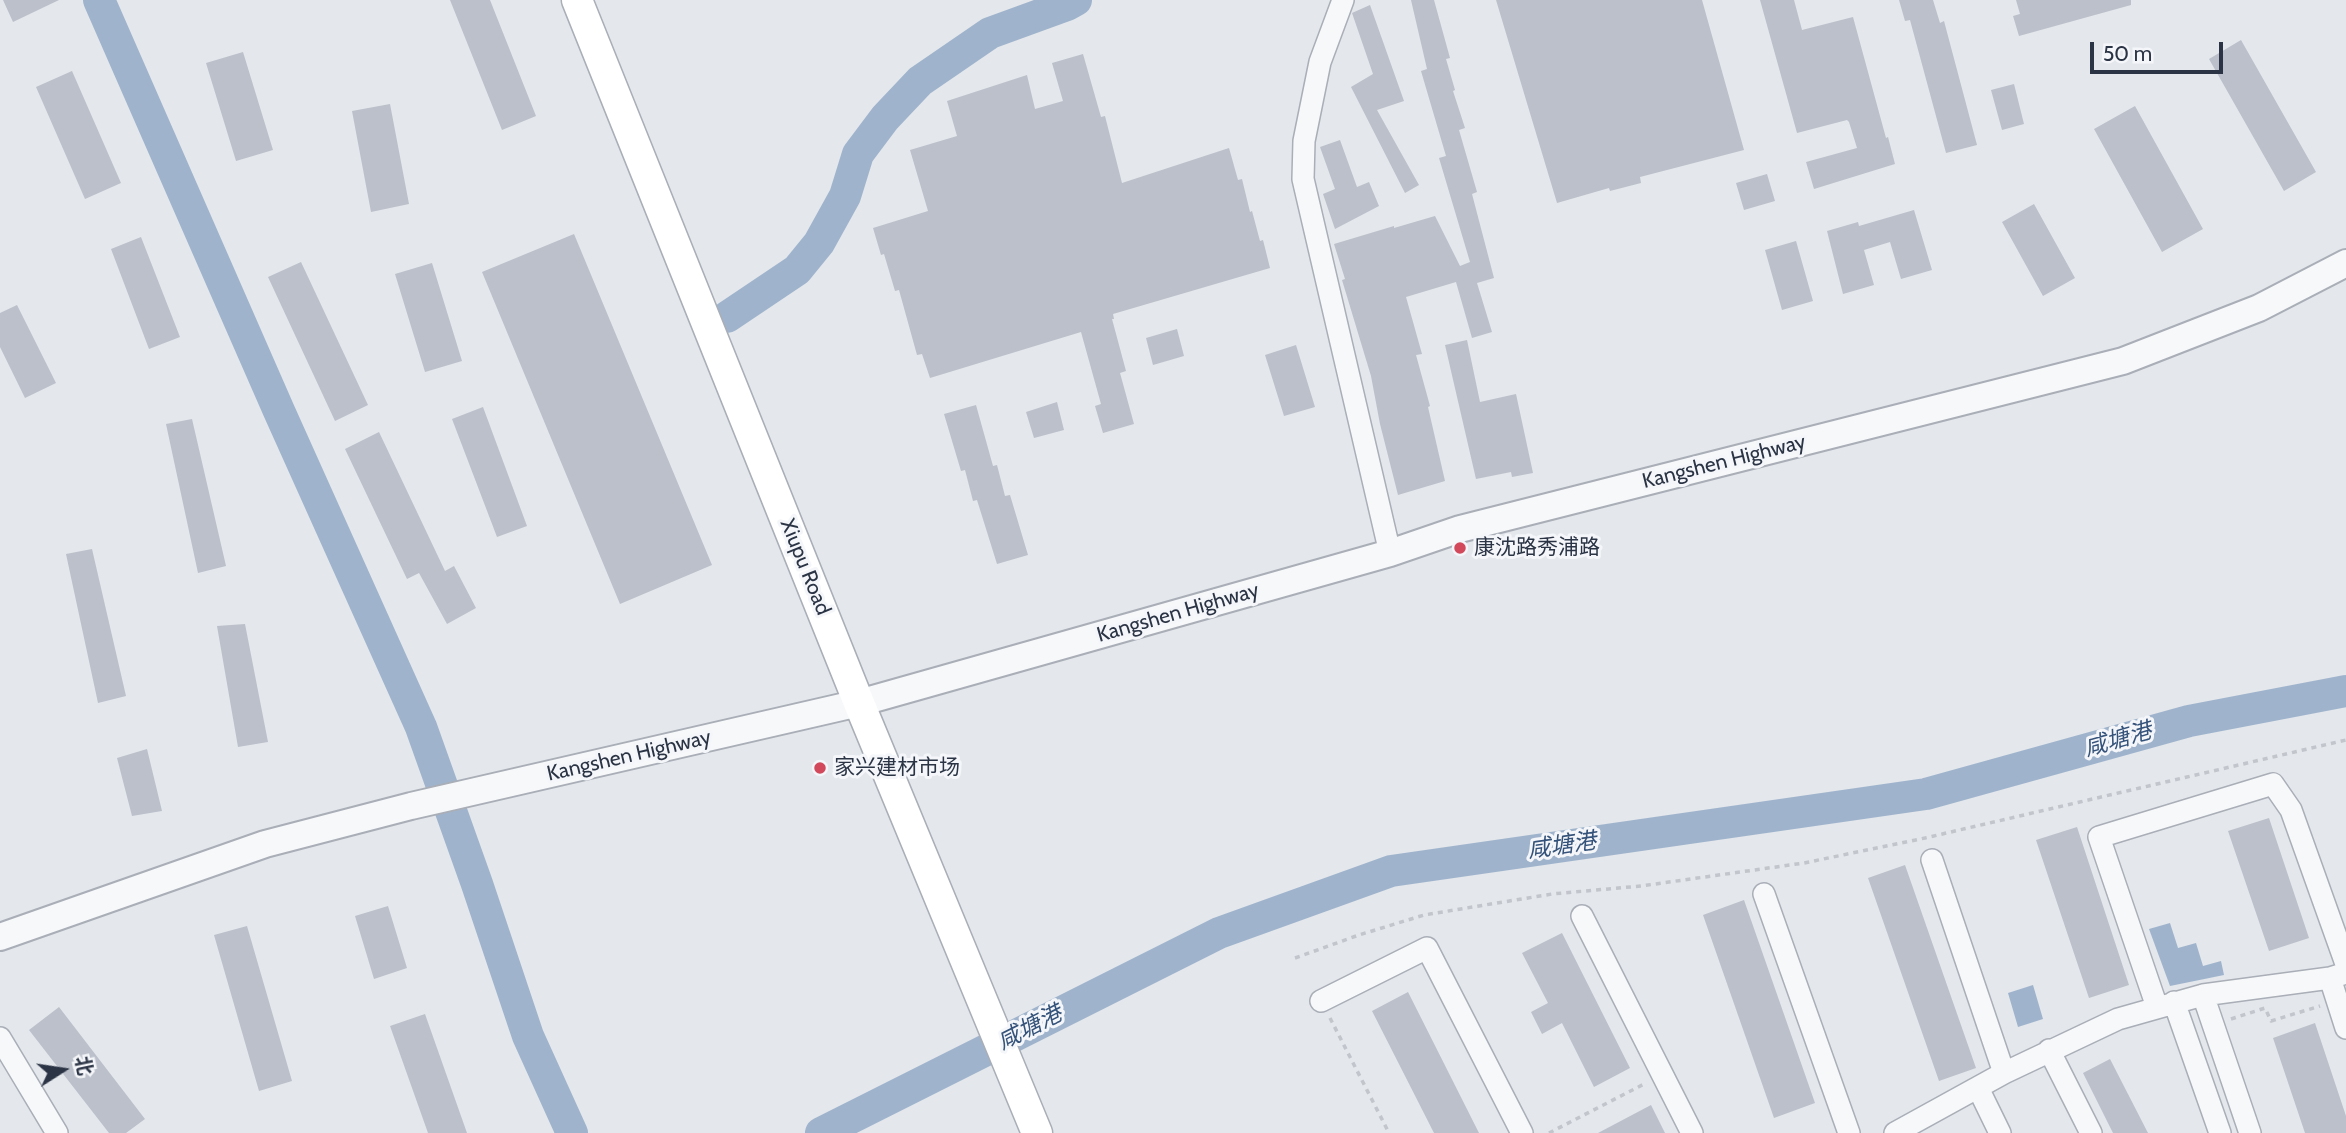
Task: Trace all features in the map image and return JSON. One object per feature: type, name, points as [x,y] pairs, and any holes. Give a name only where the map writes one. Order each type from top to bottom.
[{"type":"main road","name":"Xiupu Road","points":[[577,0],[859,703],[1037,1133]]},
{"type":"street","points":[[1343,0],[1320,62],[1304,141],[1303,179],[1390,553]]},
{"type":"street","name":"Kangshen Highway","points":[[0,937],[265,844],[411,806],[859,703],[1390,553],[1460,530],[2123,361],[2259,308],[2346,263]]},
{"type":"street","points":[[2220,1133],[2165,1005],[2099,837],[2273,784],[2291,810],[2341,972],[2337,1001],[2346,1028]]},
{"type":"street","points":[[1932,860],[2004,1073]]},
{"type":"street","points":[[1764,894],[1849,1133]]},
{"type":"street","points":[[1582,916],[1692,1133]]},
{"type":"street","points":[[1321,1001],[1427,948],[1522,1133]]},
{"type":"street","points":[[1895,1133],[2004,1073],[2118,1019],[2203,995],[2341,972]]},
{"type":"street","points":[[2203,995],[2250,1133]]},
{"type":"street","points":[[0,1038],[57,1133]]},
{"type":"street","points":[[2049,1050],[2091,1133]]},
{"type":"street","points":[[1978,1088],[2000,1133]]},
{"type":"path","points":[[1296,958],[1424,915],[1552,894],[1641,886],[1804,863],[1925,838],[2346,740]]},
{"type":"path","points":[[1321,1001],[1389,1133]]},
{"type":"path","points":[[2213,1026],[2264,1008],[2271,1021],[2337,1001]]},
{"type":"path","points":[[1549,1133],[1664,1074]]},
{"type":"water","points":[[2170,923],[2178,948],[2196,943],[2203,966],[2221,961],[2224,975],[2170,986],[2149,929]]},
{"type":"water","points":[[2033,985],[2043,1019],[2018,1027],[2008,993]]},
{"type":"building","points":[[3,0],[59,0],[13,22]]},
{"type":"building","points":[[450,0],[490,0],[536,116],[502,130]]},
{"type":"building","points":[[1411,0],[1434,0],[1450,58],[1446,59],[1455,90],[1453,91],[1465,128],[1459,130],[1477,192],[1472,194],[1494,278],[1477,283],[1492,332],[1472,338],[1456,282],[1406,297],[1422,354],[1416,355],[1430,406],[1428,407],[1445,481],[1398,495],[1371,376],[1334,244],[1435,216],[1460,266],[1470,262],[1439,158],[1446,156],[1421,71],[1427,69]]},
{"type":"building","points":[[1496,0],[1702,0],[1744,150],[1640,177],[1641,183],[1610,191],[1609,188],[1557,203]]},
{"type":"building","points":[[1760,0],[1794,0],[1802,30],[1853,17],[1895,164],[1814,189],[1806,162],[1857,148],[1847,120],[1797,133]]},
{"type":"building","points":[[1899,0],[1933,0],[1940,23],[1944,21],[1977,145],[1946,153],[1910,20],[1905,21]]},
{"type":"building","points":[[2016,0],[2131,0],[2131,5],[2019,36],[2013,16],[2020,14]]},
{"type":"building","points":[[1370,5],[1404,101],[1377,110],[1419,185],[1405,193],[1351,87],[1373,74],[1352,13]]},
{"type":"building","points":[[2241,40],[2316,172],[2284,191],[2209,59]]},
{"type":"building","points":[[243,52],[273,150],[236,161],[206,63]]},
{"type":"building","points":[[1083,54],[1101,117],[1105,116],[1122,183],[1229,148],[1238,180],[1242,179],[1260,241],[1263,240],[1270,268],[1113,314],[1126,371],[1120,373],[1134,424],[1103,433],[1095,406],[1101,404],[1081,332],[930,378],[922,354],[917,355],[899,290],[895,291],[873,228],[928,211],[910,150],[957,136],[947,101],[1027,75],[1035,109],[1063,101],[1052,63]]},
{"type":"building","points":[[72,71],[121,183],[85,199],[36,87]]},
{"type":"building","points":[[2014,84],[2024,124],[2002,130],[1991,90]]},
{"type":"building","points":[[390,104],[409,204],[371,212],[352,111]]},
{"type":"building","points":[[2135,106],[2203,229],[2162,252],[2094,129]]},
{"type":"building","points":[[1340,140],[1357,187],[1369,182],[1379,206],[1335,229],[1323,194],[1335,189],[1320,147]]},
{"type":"building","points":[[1767,174],[1775,201],[1744,210],[1736,183]]},
{"type":"building","points":[[2034,204],[2075,278],[2043,296],[2002,222]]},
{"type":"building","points":[[1914,210],[1932,270],[1901,279],[1890,242],[1864,250],[1874,285],[1843,294],[1827,231],[1858,222],[1859,226]]},
{"type":"building","points":[[574,234],[712,565],[620,604],[482,272]]},
{"type":"building","points":[[141,237],[180,337],[149,349],[111,249]]},
{"type":"building","points":[[1796,241],[1813,301],[1782,310],[1765,250]]},
{"type":"building","points":[[301,262],[368,405],[335,421],[268,277]]},
{"type":"building","points":[[432,263],[462,361],[425,372],[395,274]]},
{"type":"building","points":[[17,305],[56,383],[25,398],[0,347],[0,313]]},
{"type":"building","points":[[1177,329],[1184,356],[1153,365],[1146,338]]},
{"type":"building","points":[[1467,340],[1480,402],[1516,394],[1533,473],[1512,477],[1511,472],[1476,479],[1445,345]]},
{"type":"building","points":[[1296,345],[1315,407],[1284,416],[1265,355]]},
{"type":"building","points":[[1057,402],[1064,430],[1034,438],[1026,412]]},
{"type":"building","points":[[976,405],[993,466],[997,465],[1005,496],[1010,495],[1028,555],[997,564],[977,500],[973,501],[965,470],[961,471],[944,414]]},
{"type":"building","points":[[483,407],[527,526],[497,537],[452,419]]},
{"type":"building","points":[[192,419],[226,566],[198,573],[166,424]]},
{"type":"building","points":[[379,432],[445,571],[454,566],[476,608],[447,624],[419,573],[407,579],[345,449]]},
{"type":"building","points":[[92,549],[126,696],[98,703],[66,554]]},
{"type":"building","points":[[245,624],[268,742],[238,747],[217,626]]},
{"type":"building","points":[[147,749],[162,811],[132,816],[117,758]]},
{"type":"building","points":[[2269,818],[2309,938],[2269,951],[2228,831]]},
{"type":"building","points":[[2077,827],[2129,985],[2089,998],[2036,840]]},
{"type":"building","points":[[1905,865],[1976,1068],[1939,1081],[1868,878]]},
{"type":"building","points":[[1744,900],[1815,1103],[1774,1118],[1703,915]]},
{"type":"building","points":[[388,906],[407,968],[374,979],[355,916]]},
{"type":"building","points":[[247,926],[292,1081],[259,1091],[214,935]]},
{"type":"building","points":[[1562,933],[1630,1068],[1594,1087],[1562,1023],[1542,1034],[1531,1012],[1548,1003],[1522,953]]},
{"type":"building","points":[[1408,992],[1479,1133],[1434,1133],[1372,1011]]},
{"type":"building","points":[[59,1007],[145,1119],[126,1133],[109,1133],[29,1030]]},
{"type":"building","points":[[425,1014],[467,1133],[428,1133],[390,1026]]},
{"type":"building","points":[[2315,1023],[2346,1116],[2346,1133],[2305,1133],[2273,1038]]},
{"type":"building","points":[[2110,1059],[2148,1133],[2113,1133],[2083,1073]]},
{"type":"building","points":[[1651,1105],[1665,1133],[1598,1133]]},
{"type":"waterway","points":[[99,0],[421,727],[528,1036],[572,1133]]},
{"type":"waterway","points":[[727,317],[797,270],[819,243],[845,196],[858,154],[885,118],[920,81],[990,33],[1076,0]]},
{"type":"waterway","name":"咸塘港","points":[[821,1133],[1219,933],[1391,871],[1926,794],[2189,721],[2346,691]]},
{"type":"place","name":"康沈路秀浦路","points":[[1460,548]]},
{"type":"place","name":"家兴建材市场","points":[[820,768]]}]
